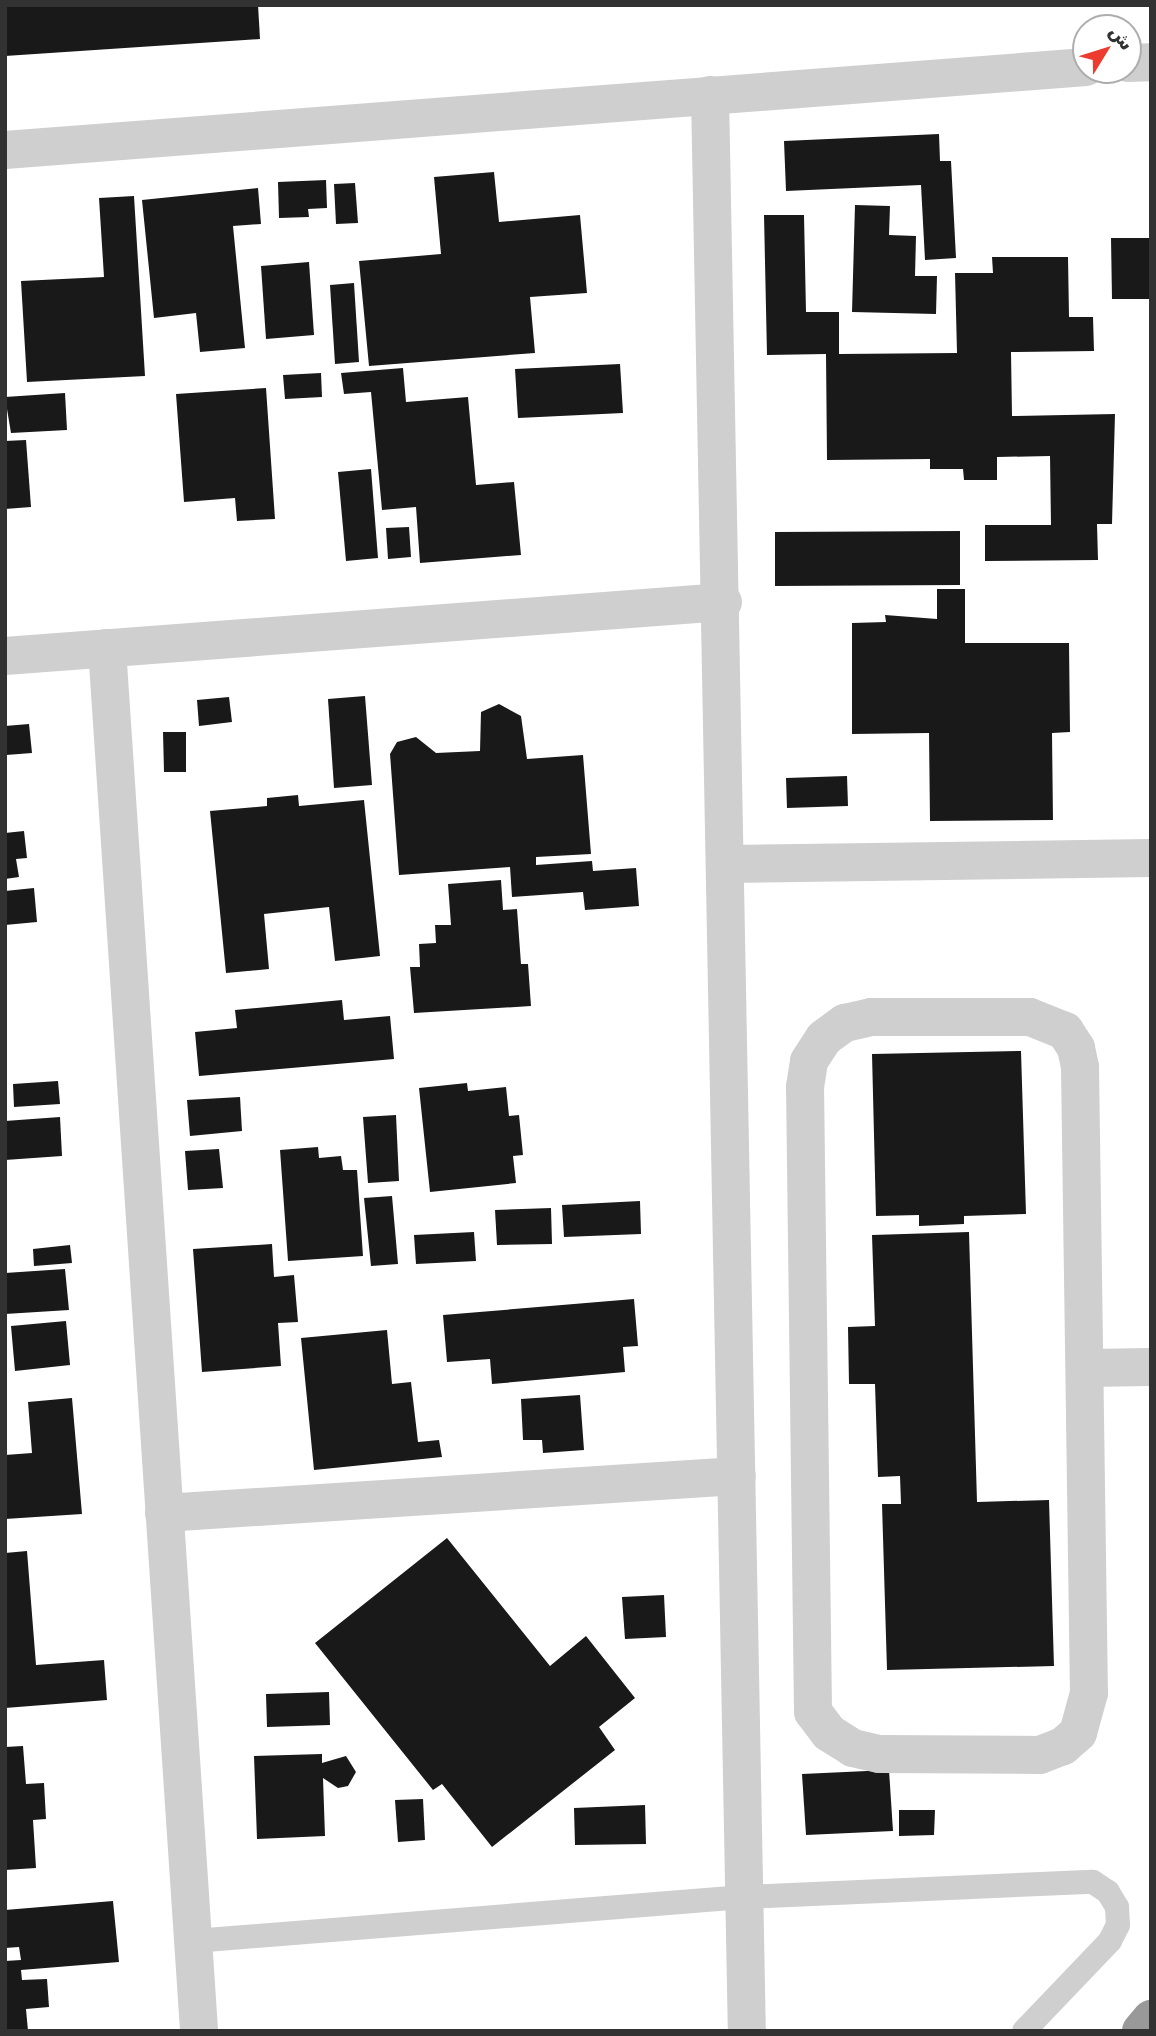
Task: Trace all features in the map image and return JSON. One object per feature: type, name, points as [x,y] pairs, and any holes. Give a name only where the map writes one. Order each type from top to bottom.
[{"type":"highway","points":[[1140,2031],[1151,2019]]},
{"type":"street","points":[[5,149],[1072,67]]},
{"type":"street","points":[[710,95],[723,602],[725,864],[747,2031]]},
{"type":"street","points":[[5,656],[723,602]]},
{"type":"street","points":[[107,648],[199,2031]]},
{"type":"street","points":[[725,864],[1151,858]]},
{"type":"street","points":[[871,1017],[1030,1017],[1065,1031],[1076,1048],[1080,1067],[1086,1368],[1089,1693],[1078,1733],[1063,1746],[1040,1755],[879,1755],[853,1748],[829,1734],[813,1712],[809,1688],[805,1087],[809,1061],[824,1038],[845,1023],[871,1017]]},
{"type":"street","points":[[1086,1368],[1151,1367]]},
{"type":"street","points":[[164,1513],[737,1476]]},
{"type":"lane","points":[[194,1941],[743,1897],[1093,1882],[1108,1892],[1116,1907],[1118,1925],[1110,1941],[1024,2031]]},
{"type":"building","points":[[5,5],[258,5],[260,39],[5,56]]},
{"type":"building","points":[[939,134],[940,161],[951,161],[956,258],[925,260],[921,185],[786,191],[784,141]]},
{"type":"building","points":[[494,172],[499,222],[580,215],[587,293],[530,297],[535,353],[369,366],[359,261],[441,254],[434,177]]},
{"type":"building","points":[[326,180],[327,208],[308,209],[309,217],[279,218],[278,182]]},
{"type":"building","points":[[355,183],[358,223],[336,224],[334,184]]},
{"type":"building","points":[[258,188],[261,224],[233,226],[245,348],[200,352],[196,313],[154,318],[142,200]]},
{"type":"building","points":[[134,196],[145,376],[27,382],[21,281],[104,277],[99,198]]},
{"type":"building","points":[[855,205],[890,206],[889,235],[916,236],[915,276],[937,276],[936,314],[852,312]]},
{"type":"building","points":[[764,215],[804,215],[806,312],[839,312],[839,354],[957,353],[955,273],[993,273],[992,257],[1068,257],[1069,317],[1093,317],[1094,351],[1011,352],[1012,416],[1115,414],[1112,524],[1097,524],[1098,560],[985,561],[985,525],[1051,525],[1050,456],[997,457],[997,480],[964,480],[963,469],[930,469],[930,459],[827,460],[826,354],[767,355]]},
{"type":"building","points":[[1111,238],[1151,238],[1151,299],[1112,299]]},
{"type":"building","points":[[309,262],[314,335],[266,339],[261,266]]},
{"type":"building","points":[[354,283],[359,362],[335,364],[330,285]]},
{"type":"building","points":[[620,364],[623,413],[518,418],[515,369]]},
{"type":"building","points":[[403,368],[406,402],[468,397],[476,485],[514,482],[521,555],[420,563],[416,507],[382,510],[371,392],[344,394],[341,373]]},
{"type":"building","points":[[321,373],[322,397],[285,399],[283,375]]},
{"type":"building","points":[[266,388],[275,519],[237,521],[235,498],[184,502],[176,394]]},
{"type":"building","points":[[65,393],[67,430],[11,433],[5,397]]},
{"type":"building","points":[[26,440],[31,507],[5,509],[5,441]]},
{"type":"building","points":[[371,469],[378,558],[346,561],[338,472]]},
{"type":"building","points":[[409,527],[411,557],[388,559],[386,528]]},
{"type":"building","points":[[960,531],[960,585],[775,586],[775,532]]},
{"type":"building","points":[[937,589],[965,589],[965,643],[1069,643],[1070,732],[1052,733],[1053,820],[930,821],[929,733],[852,734],[852,623],[886,622],[885,615],[937,619]]},
{"type":"building","points":[[365,696],[372,785],[334,788],[328,699]]},
{"type":"building","points":[[229,697],[232,722],[199,726],[197,700]]},
{"type":"building","points":[[499,704],[521,716],[527,759],[583,755],[591,854],[536,857],[536,865],[592,861],[593,871],[636,868],[639,906],[585,910],[583,892],[512,897],[510,867],[399,875],[390,754],[397,742],[416,737],[436,753],[480,751],[481,712]]},
{"type":"building","points":[[29,724],[32,753],[6,755],[5,726]]},
{"type":"building","points":[[163,732],[186,732],[186,772],[164,772]]},
{"type":"building","points":[[847,776],[848,806],[787,808],[786,778]]},
{"type":"building","points":[[298,795],[299,806],[364,800],[380,956],[335,961],[329,907],[264,914],[269,969],[226,973],[210,811],[267,806],[267,798]]},
{"type":"building","points":[[24,831],[27,858],[16,859],[19,877],[5,879],[5,833]]},
{"type":"building","points":[[501,880],[503,910],[517,909],[521,964],[528,964],[531,1006],[414,1013],[410,967],[420,967],[419,944],[436,943],[435,925],[451,925],[448,884]]},
{"type":"building","points":[[34,888],[37,922],[5,925],[5,891]]},
{"type":"building","points":[[342,1000],[344,1020],[390,1016],[394,1059],[199,1076],[195,1032],[237,1028],[235,1010]]},
{"type":"building","points":[[1021,1051],[1026,1214],[964,1216],[964,1224],[919,1226],[919,1215],[876,1216],[872,1054]]},
{"type":"building","points":[[58,1081],[60,1104],[14,1107],[13,1084]]},
{"type":"building","points":[[467,1083],[468,1091],[506,1087],[509,1116],[519,1115],[523,1155],[513,1156],[516,1183],[430,1192],[419,1088]]},
{"type":"building","points":[[240,1097],[242,1131],[190,1136],[187,1100]]},
{"type":"building","points":[[396,1115],[399,1181],[368,1183],[363,1117]]},
{"type":"building","points":[[60,1117],[62,1156],[5,1160],[5,1121]]},
{"type":"building","points":[[318,1147],[319,1158],[341,1156],[343,1170],[357,1170],[363,1256],[288,1261],[280,1150]]},
{"type":"building","points":[[219,1149],[223,1188],[188,1190],[185,1151]]},
{"type":"building","points":[[392,1196],[398,1264],[371,1266],[364,1198]]},
{"type":"building","points":[[640,1201],[641,1234],[564,1237],[562,1205]]},
{"type":"building","points":[[551,1208],[552,1244],[497,1245],[495,1210]]},
{"type":"building","points":[[474,1232],[476,1261],[416,1264],[414,1235]]},
{"type":"building","points":[[969,1232],[977,1502],[1049,1500],[1054,1666],[887,1670],[882,1504],[901,1504],[900,1476],[878,1477],[875,1384],[849,1384],[848,1327],[875,1326],[872,1235]]},
{"type":"building","points":[[272,1244],[274,1277],[294,1275],[298,1322],[278,1323],[281,1366],[202,1372],[193,1249]]},
{"type":"building","points":[[70,1245],[72,1263],[34,1266],[33,1249]]},
{"type":"building","points":[[65,1269],[69,1310],[5,1314],[5,1273]]},
{"type":"building","points":[[634,1299],[638,1346],[623,1347],[625,1372],[492,1384],[490,1359],[447,1362],[443,1315]]},
{"type":"building","points":[[66,1321],[70,1365],[15,1371],[11,1326]]},
{"type":"building","points":[[387,1330],[392,1384],[411,1382],[418,1442],[439,1440],[442,1457],[314,1470],[301,1338]]},
{"type":"building","points":[[580,1395],[584,1450],[543,1453],[542,1440],[523,1440],[521,1399]]},
{"type":"building","points":[[72,1398],[82,1514],[5,1519],[5,1455],[32,1453],[28,1402]]},
{"type":"building","points":[[447,1538],[550,1666],[586,1636],[635,1698],[599,1727],[615,1750],[492,1847],[442,1784],[433,1790],[315,1643]]},
{"type":"building","points":[[27,1551],[36,1665],[104,1660],[107,1700],[5,1708],[5,1553]]},
{"type":"building","points":[[664,1595],[666,1637],[625,1639],[622,1597]]},
{"type":"building","points":[[329,1692],[330,1725],[267,1727],[266,1694]]},
{"type":"building","points":[[23,1746],[26,1784],[44,1783],[46,1819],[33,1820],[36,1868],[5,1870],[5,1747]]},
{"type":"building","points":[[322,1754],[322,1763],[346,1756],[356,1772],[348,1786],[338,1788],[323,1778],[325,1836],[257,1839],[254,1756]]},
{"type":"building","points":[[889,1770],[893,1831],[806,1835],[802,1774]]},
{"type":"building","points":[[423,1799],[425,1840],[398,1842],[395,1800]]},
{"type":"building","points":[[645,1805],[646,1844],[575,1845],[574,1808]]},
{"type":"building","points":[[899,1810],[935,1810],[934,1835],[899,1836]]},
{"type":"building","points":[[113,1901],[119,1962],[21,1970],[22,1980],[47,1979],[49,2007],[26,2009],[28,2031],[5,2031],[5,1961],[21,1960],[19,1947],[5,1948],[5,1910]]}]
